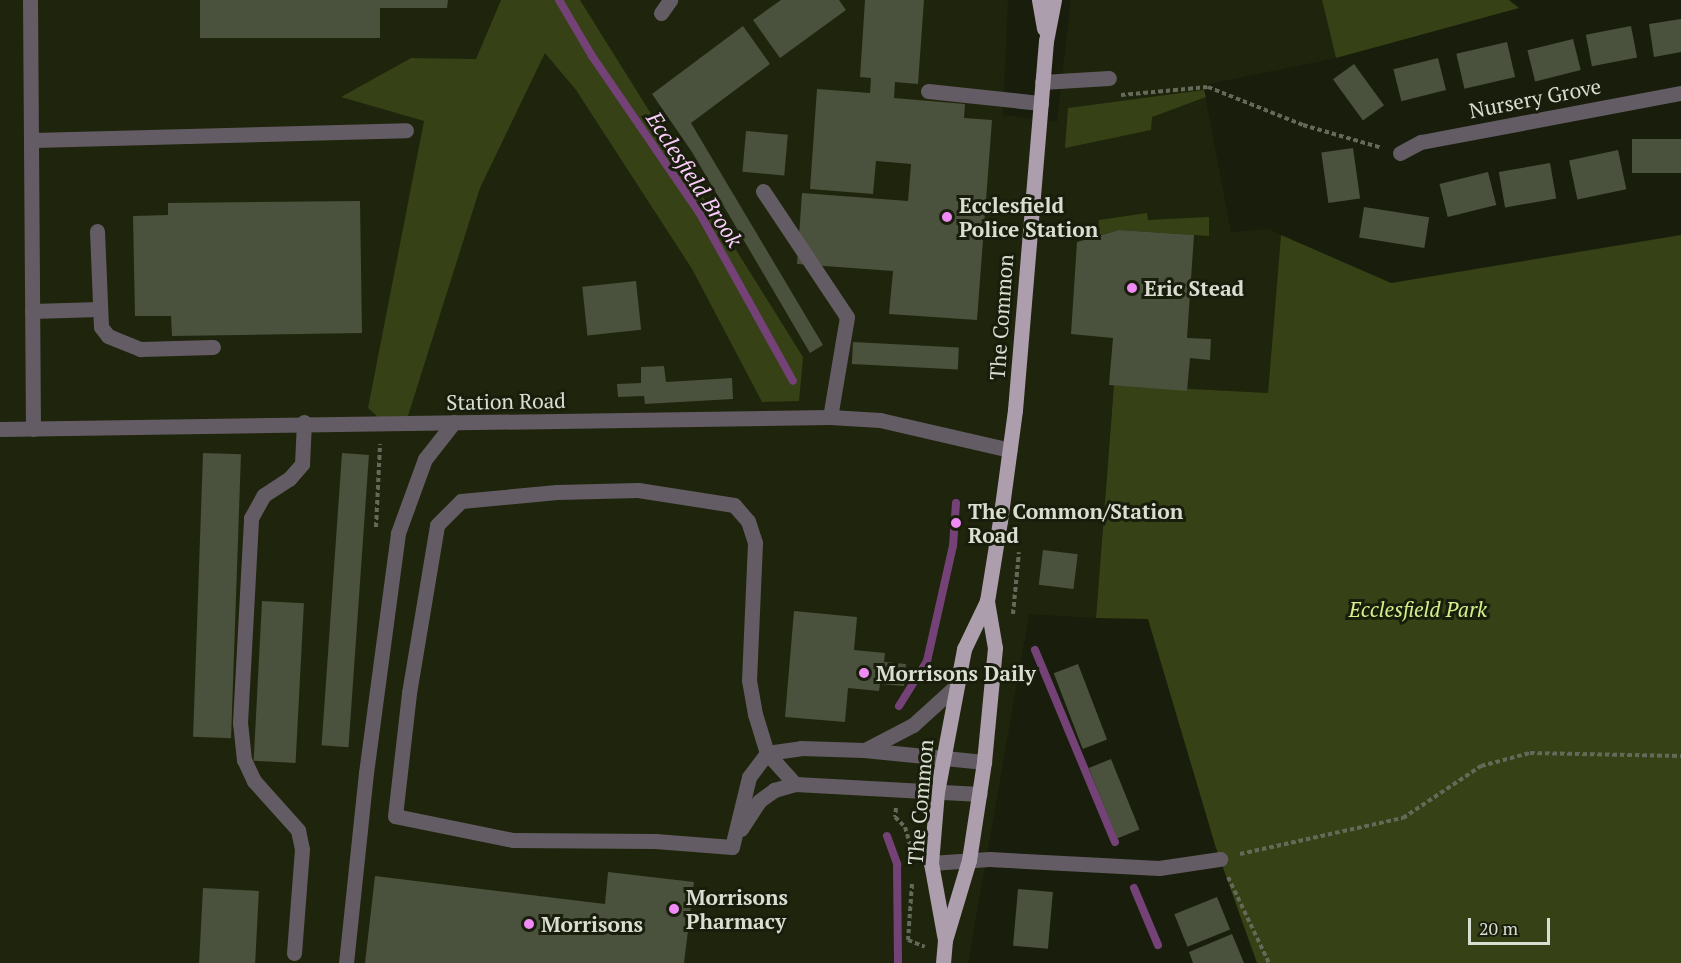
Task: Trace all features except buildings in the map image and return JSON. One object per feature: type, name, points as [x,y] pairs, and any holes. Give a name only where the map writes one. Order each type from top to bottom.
[{"type":"main road","points":[[1039,0],[1046,41]]},
{"type":"main road","name":"The Common","points":[[945,940],[931,862],[937,792],[964,649],[987,601],[1010,450],[1046,41],[1054,0]]},
{"type":"main road","name":"The Common","points":[[943,963],[945,940],[969,860],[984,762],[995,648],[987,601]]},
{"type":"street","points":[[30,0],[33,140],[33,429]]},
{"type":"street","points":[[661,13],[670,0]]},
{"type":"street","points":[[1042,82],[1109,78]]},
{"type":"street","points":[[928,92],[1041,103]]},
{"type":"street","name":"Nursery Grove","points":[[1400,153],[1421,142],[1681,93]]},
{"type":"street","points":[[33,140],[406,130]]},
{"type":"street","points":[[763,191],[847,317],[830,417]]},
{"type":"street","points":[[98,231],[101,327],[121,345],[140,349],[213,347]]},
{"type":"street","points":[[32,311],[99,309]]},
{"type":"street","name":"Station Road","points":[[0,429],[304,422],[830,417],[880,420],[1010,450]]},
{"type":"street","points":[[294,953],[302,849],[298,831],[254,781],[244,760],[240,723],[251,518],[264,495],[289,479],[302,464],[304,422]]},
{"type":"street","points":[[346,963],[366,773],[398,533],[425,459],[454,422]]},
{"type":"street","points":[[732,847],[655,841],[513,840],[396,816],[410,693],[437,525],[461,501],[556,492],[638,490],[734,505],[748,521],[754,543],[749,680],[768,753],[795,784]]},
{"type":"street","points":[[864,750],[913,725],[956,686]]},
{"type":"street","points":[[732,847],[749,777],[768,753],[801,748],[864,750],[984,762]]},
{"type":"street","points":[[732,847],[759,801],[774,790],[795,784],[980,794]]},
{"type":"street","points":[[931,862],[969,860],[1159,868],[1220,859]]},
{"type":"path","points":[[1112,96],[1208,87],[1302,125],[1400,153]]},
{"type":"path","points":[[1269,963],[1220,859],[1403,818],[1481,766],[1530,753],[1681,756]]},
{"type":"shaded area","points":[[0,0],[501,0],[476,59],[411,58],[342,97],[424,121],[369,408],[408,416],[480,188],[545,52],[576,90],[692,269],[762,402],[803,357],[580,0],[1008,0],[1003,115],[1057,122],[1071,0],[1322,0],[1336,58],[1203,85],[1231,232],[1269,229],[1281,235],[1268,393],[1114,385],[1096,618],[1029,614],[968,963],[0,963]]},
{"type":"green space","points":[[501,0],[580,0],[803,357],[799,401],[762,402],[692,269],[576,90],[545,53],[480,188],[408,416],[378,417],[368,408],[424,121],[341,97],[411,58],[476,59]]},
{"type":"green space","points":[[1322,0],[1509,0],[1519,8],[1336,58]]},
{"type":"green space","points":[[1204,90],[1206,97],[1152,117],[1151,130],[1065,148],[1068,108]]},
{"type":"green space","points":[[1147,213],[1148,220],[1209,217],[1209,236],[1119,230],[1097,236],[1099,220]]},
{"type":"green space","name":"Ecclesfield Park","points":[[1281,235],[1391,283],[1681,235],[1681,963],[1257,963],[1216,848],[1148,619],[1096,618],[1114,385],[1268,393]]},
{"type":"waterway","name":"Ecclesfield Brook","points":[[559,0],[592,56],[699,212],[793,381]]},
{"type":"waterway","name":"Ecclesfield Brook","points":[[899,706],[927,661],[953,546],[956,503]]},
{"type":"waterway","points":[[1035,650],[1115,842]]},
{"type":"waterway","name":"Ecclesfield Brook","points":[[887,836],[897,864],[898,963]]},
{"type":"waterway","points":[[1134,888],[1158,945]]},
{"type":"place","name":"Ecclesfield Police Station","points":[[947,217]]},
{"type":"place","name":"Eric Stead","points":[[1132,288]]},
{"type":"place","name":"The Common/Station Road","points":[[956,523]]},
{"type":"place","name":"Morrisons Daily","points":[[864,673]]},
{"type":"place","name":"Morrisons Pharmacy","points":[[674,909]]},
{"type":"place","name":"Morrisons","points":[[529,924]]}]
